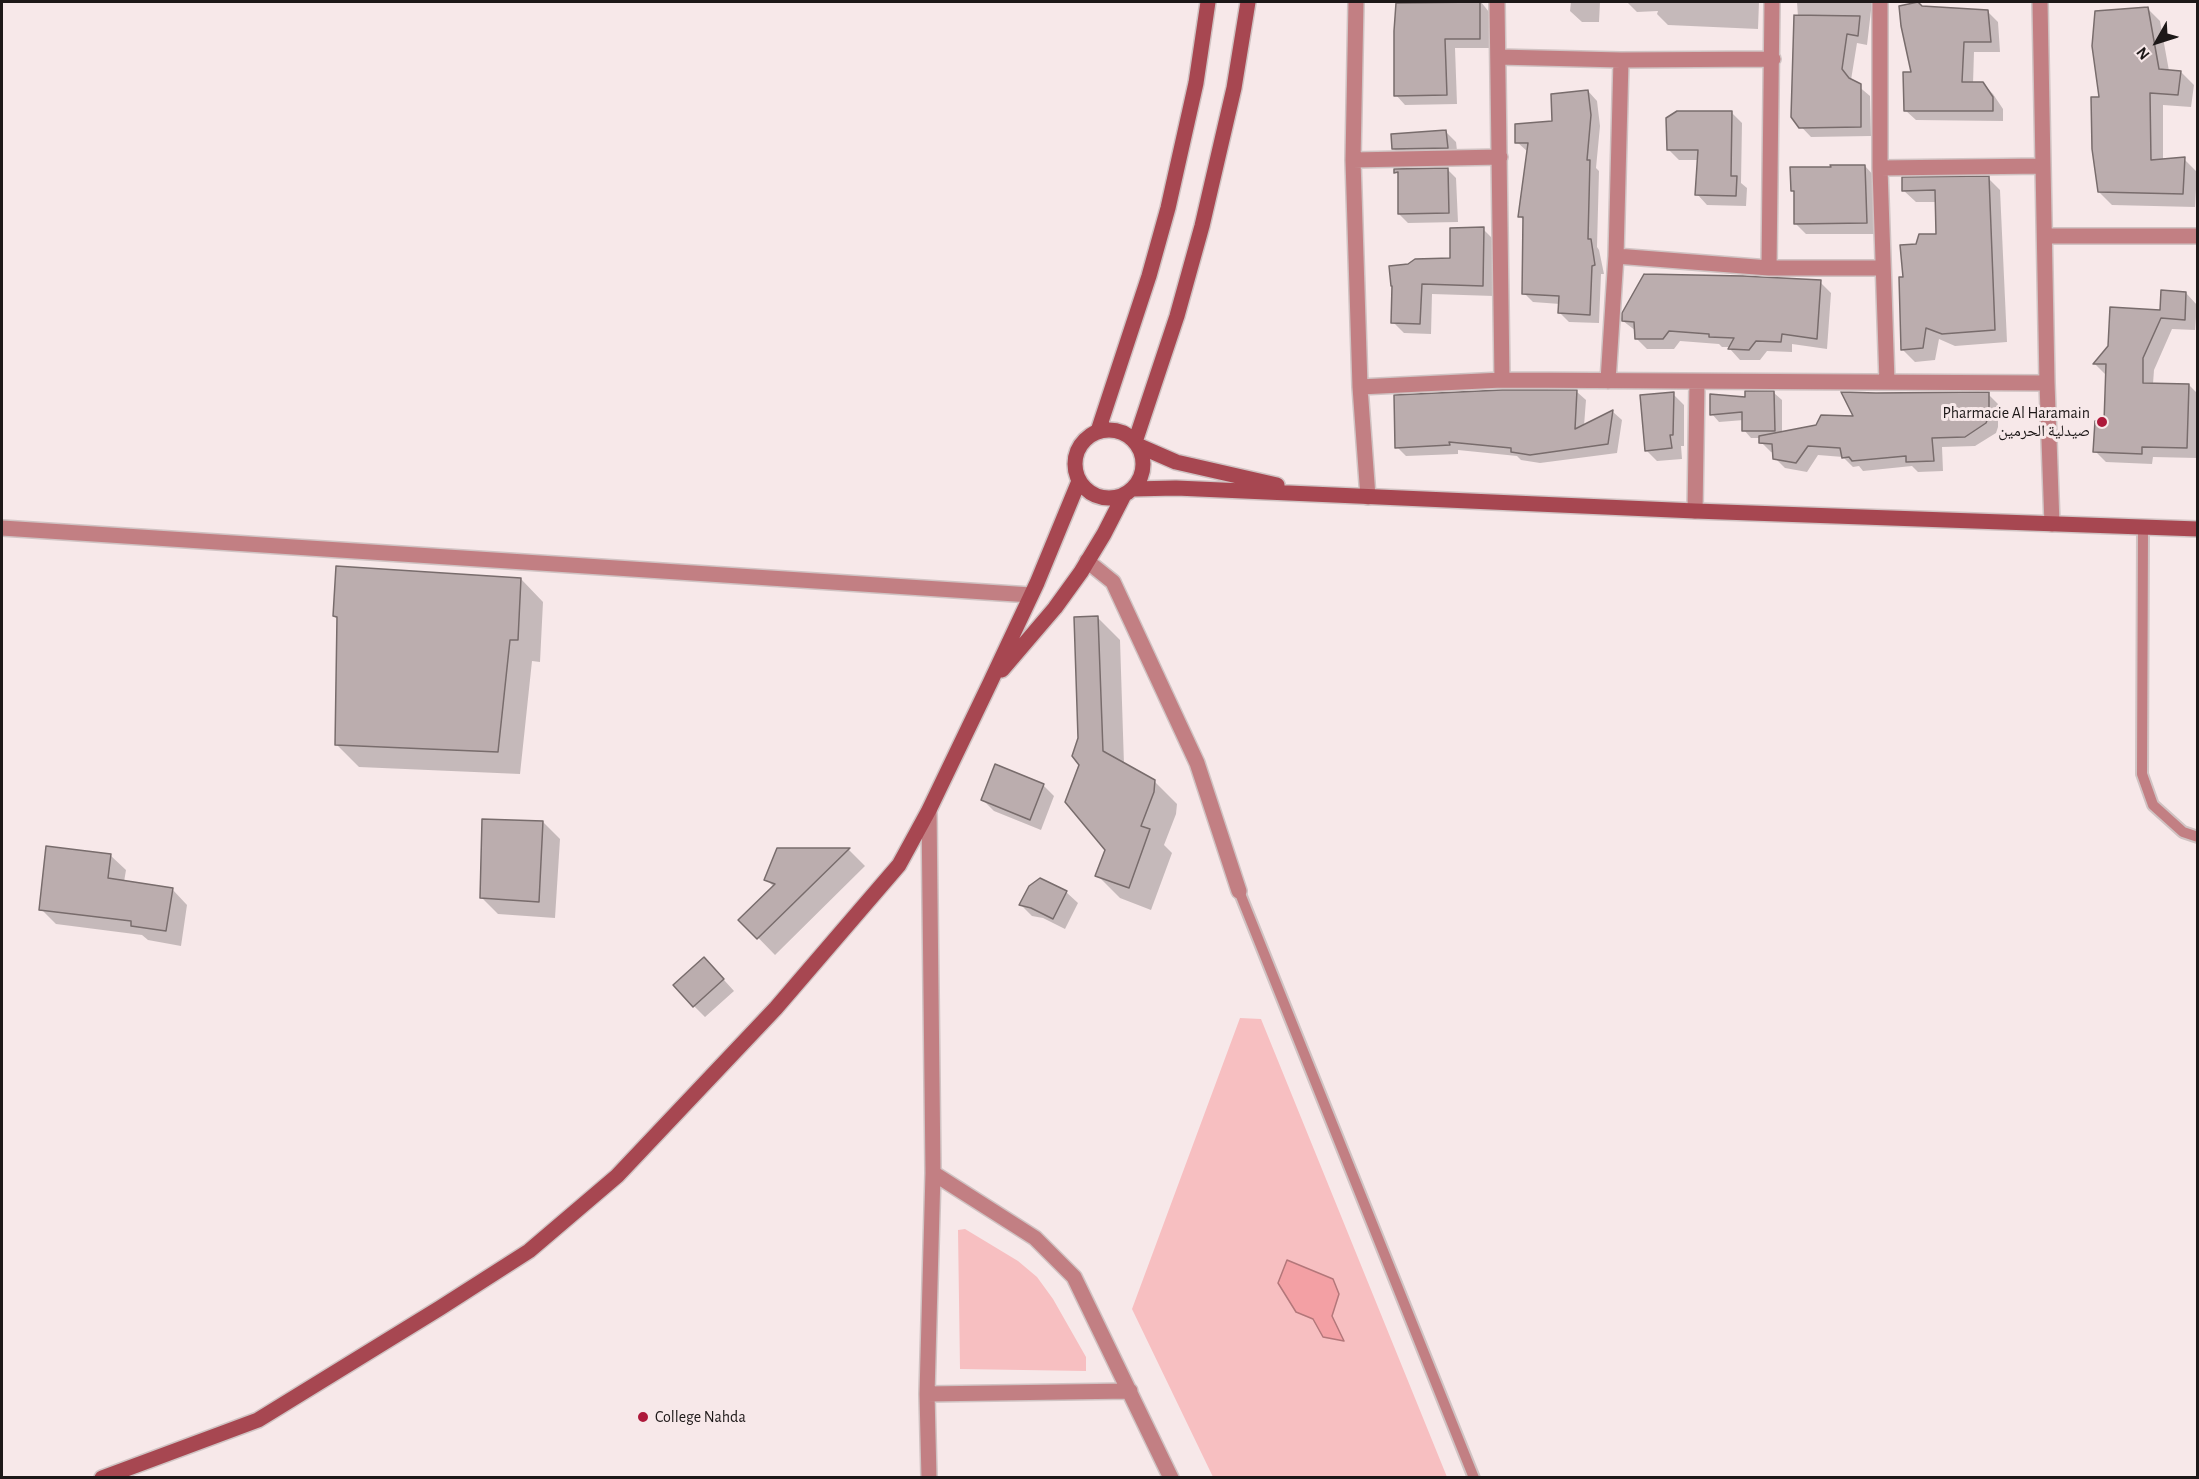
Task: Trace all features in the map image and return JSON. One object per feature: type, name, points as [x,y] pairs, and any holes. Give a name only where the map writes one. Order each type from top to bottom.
[{"type":"main road","points":[[1098,431],[1149,276],[1168,208],[1196,83],[1208,2]]},
{"type":"main road","points":[[1136,444],[1177,316],[1202,225],[1234,88],[1248,2]]},
{"type":"main road","points":[[990,683],[1055,608],[1087,561],[1128,492],[1142,471],[1141,451],[1136,444],[1128,435],[1108,429],[1089,435],[1076,451],[1075,472],[1079,481],[1094,495],[1104,498],[1128,492],[1176,488],[1695,511],[2198,529]]},
{"type":"main road","points":[[1136,444],[1176,462],[1318,495]]},
{"type":"main road","points":[[102,1478],[258,1420],[441,1308],[529,1251],[617,1176],[776,1008],[899,865],[929,810],[990,683],[1031,595],[1079,481]]},
{"type":"street","points":[[1356,2],[1353,160],[1360,387],[1368,497]]},
{"type":"street","points":[[1497,2],[1502,380]]},
{"type":"street","points":[[1769,268],[1772,2]]},
{"type":"street","points":[[1880,2],[1880,168],[1887,382]]},
{"type":"street","points":[[2040,2],[2052,524]]},
{"type":"street","points":[[1498,57],[1621,60],[1773,58]]},
{"type":"street","points":[[1608,381],[1616,256],[1621,60]]},
{"type":"street","points":[[1353,160],[1500,157]]},
{"type":"street","points":[[1880,168],[2043,166]]},
{"type":"street","points":[[2046,236],[2198,236]]},
{"type":"street","points":[[1616,256],[1769,268],[1883,268]]},
{"type":"street","points":[[1360,387],[1502,380],[2047,383]]},
{"type":"street","points":[[1695,511],[1697,382]]},
{"type":"street","points":[[2,528],[1031,595]]},
{"type":"street","points":[[1087,561],[1113,582],[1197,763],[1239,891]]},
{"type":"street","points":[[929,810],[933,1173],[927,1394],[930,1478]]},
{"type":"street","points":[[933,1173],[1035,1238],[1074,1277],[1171,1478]]},
{"type":"street","points":[[927,1394],[1130,1391]]},
{"type":"lane","points":[[2143,527],[2142,774],[2153,805],[2183,832],[2198,837]]},
{"type":"lane","points":[[1239,891],[1474,1478]]},
{"type":"shaded area","points":[[1240,1018],[1261,1019],[1447,1477],[1213,1477],[1132,1309]]},
{"type":"shaded area","points":[[965,1229],[1018,1261],[1037,1277],[1053,1299],[1086,1357],[1086,1371],[960,1369],[958,1230]]},
{"type":"shaded area","points":[[1287,1260],[1333,1279],[1339,1294],[1332,1316],[1344,1341],[1323,1337],[1313,1319],[1296,1312],[1278,1283]]},
{"type":"building","points":[[1480,2],[1480,39],[1445,39],[1447,95],[1394,96],[1396,3]]},
{"type":"building","points":[[1918,2],[1922,6],[1988,10],[1991,42],[1964,42],[1962,82],[1983,82],[1993,97],[1993,111],[1904,111],[1903,72],[1911,72],[1899,6]]},
{"type":"building","points":[[2148,7],[2159,69],[2181,71],[2178,95],[2150,93],[2151,160],[2185,157],[2183,194],[2098,192],[2092,149],[2091,97],[2099,97],[2092,46],[2095,11]]},
{"type":"building","points":[[1794,15],[1860,16],[1858,36],[1847,34],[1842,69],[1849,78],[1861,84],[1861,127],[1799,128],[1791,117]]},
{"type":"building","points":[[1588,90],[1591,115],[1587,160],[1590,160],[1588,239],[1591,239],[1595,265],[1592,266],[1590,315],[1558,313],[1559,296],[1522,294],[1523,217],[1518,217],[1528,143],[1515,143],[1515,124],[1552,121],[1551,94]]},
{"type":"building","points":[[1677,111],[1732,111],[1731,176],[1737,176],[1736,196],[1695,195],[1698,150],[1667,150],[1666,118]]},
{"type":"building","points":[[1446,130],[1448,148],[1392,149],[1391,134]]},
{"type":"building","points":[[1830,165],[1865,165],[1867,223],[1794,224],[1794,191],[1791,191],[1790,167],[1831,167]]},
{"type":"building","points":[[1448,168],[1449,213],[1398,214],[1398,172],[1394,173],[1394,169]]},
{"type":"building","points":[[1989,176],[1995,330],[1942,334],[1926,328],[1923,348],[1901,350],[1899,277],[1903,277],[1900,245],[1916,244],[1919,234],[1936,234],[1935,190],[1902,191],[1902,177]]},
{"type":"building","points":[[1484,227],[1483,286],[1422,284],[1420,324],[1391,323],[1392,286],[1389,266],[1408,264],[1415,259],[1450,258],[1450,228]]},
{"type":"building","points":[[1644,274],[1821,280],[1817,339],[1782,334],[1781,342],[1756,341],[1749,350],[1728,349],[1734,338],[1709,337],[1709,334],[1669,331],[1663,339],[1635,339],[1634,322],[1622,321],[1622,313]]},
{"type":"building","points":[[2161,290],[2186,292],[2185,320],[2161,318],[2143,358],[2143,383],[2189,384],[2187,448],[2142,447],[2142,454],[2093,452],[2095,421],[2104,422],[2106,364],[2093,364],[2108,346],[2110,307],[2160,310]]},
{"type":"building","points":[[1502,390],[1577,390],[1575,429],[1613,410],[1608,444],[1530,455],[1511,452],[1511,448],[1449,442],[1450,445],[1395,448],[1394,395]]},
{"type":"building","points":[[1745,391],[1774,391],[1775,431],[1742,431],[1742,412],[1710,415],[1710,394],[1745,397]]},
{"type":"building","points":[[1674,392],[1673,435],[1670,435],[1672,448],[1645,451],[1640,395]]},
{"type":"building","points":[[1841,392],[1989,392],[1989,416],[1986,423],[1965,437],[1932,438],[1934,461],[1906,462],[1906,456],[1852,461],[1849,457],[1842,458],[1840,448],[1808,446],[1796,463],[1773,459],[1772,444],[1759,443],[1759,436],[1816,425],[1821,415],[1853,416]]},
{"type":"building","points":[[336,566],[521,578],[518,640],[510,640],[498,752],[335,745],[337,617],[333,616]]},
{"type":"building","points":[[1098,616],[1103,751],[1155,780],[1154,792],[1141,826],[1150,829],[1129,888],[1095,876],[1105,850],[1065,802],[1079,765],[1072,756],[1078,738],[1074,617]]},
{"type":"building","points":[[995,764],[1044,784],[1030,820],[981,800]]},
{"type":"building","points":[[482,819],[543,821],[539,902],[480,898]]},
{"type":"building","points":[[46,846],[111,854],[108,878],[173,888],[166,931],[131,926],[131,921],[39,910]]},
{"type":"building","points":[[777,848],[850,848],[757,939],[738,920],[775,884],[764,880]]},
{"type":"building","points":[[1040,878],[1067,891],[1053,919],[1019,905],[1029,886]]},
{"type":"building","points":[[704,957],[724,979],[693,1007],[673,985]]},
{"type":"place","name":"Pharmacie Al Haramain صيدلية الحرمين","points":[[2102,422]]},
{"type":"place","name":"College Nahda","points":[[643,1417]]}]
